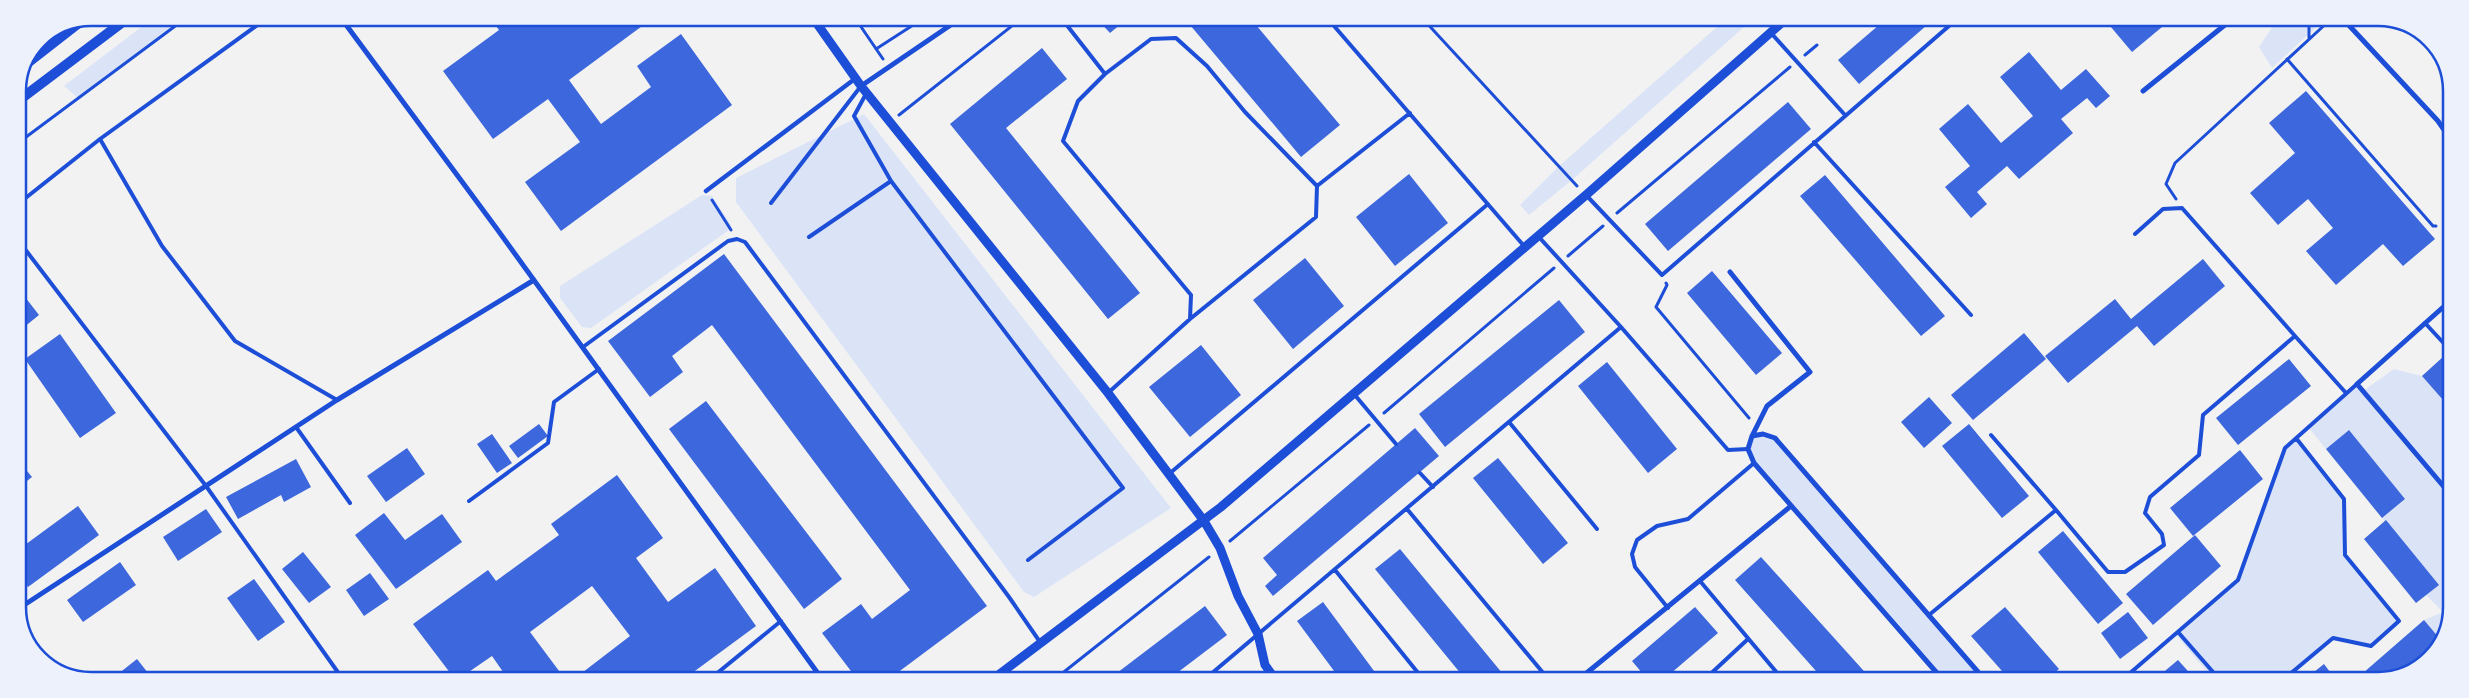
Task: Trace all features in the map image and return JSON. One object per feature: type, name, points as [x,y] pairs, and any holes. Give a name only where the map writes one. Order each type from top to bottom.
[{"type":"main road","points":[[26,95],[117,26]]},
{"type":"main road","points":[[36,56],[70,30]]},
{"type":"street","points":[[347,26],[583,347],[817,672]]},
{"type":"street","points":[[819,26],[864,89],[1108,394],[1204,521],[1220,548],[1238,596],[1258,634],[1264,664],[1270,672]]},
{"type":"street","points":[[864,89],[890,66],[948,26]]},
{"type":"street","points":[[1002,672],[1204,521],[1586,195],[1778,26]]},
{"type":"street","points":[[2143,92],[2224,26]]},
{"type":"street","points":[[2350,26],[2443,128]]},
{"type":"street","points":[[706,191],[852,81]]},
{"type":"street","points":[[1730,272],[1810,372],[1767,406],[1752,436],[1748,449],[1754,464],[1936,672]]},
{"type":"street","points":[[26,604],[337,400],[534,280]]},
{"type":"street","points":[[2443,307],[2357,384],[2443,486]]},
{"type":"street","points":[[1752,436],[1763,434],[1775,438],[1978,672]]},
{"type":"street","points":[[1588,672],[1791,506]]},
{"type":"lane","points":[[26,198],[100,138],[256,26]]},
{"type":"lane","points":[[1068,26],[1105,74]]},
{"type":"lane","points":[[1334,26],[1525,247]]},
{"type":"lane","points":[[1586,195],[1662,275],[1950,26]]},
{"type":"lane","points":[[1771,32],[1845,115]]},
{"type":"lane","points":[[1108,394],[1190,319],[1316,217],[1316,186],[1245,112],[1207,66],[1176,38],[1150,39],[1105,74],[1078,101],[1063,141],[1191,295],[1190,319]]},
{"type":"lane","points":[[864,89],[854,116],[891,181],[1123,488],[1028,560]]},
{"type":"lane","points":[[771,203],[864,89]]},
{"type":"lane","points":[[1316,186],[1410,112]]},
{"type":"lane","points":[[100,138],[162,246],[235,341],[337,400]]},
{"type":"lane","points":[[1814,142],[1970,315]]},
{"type":"lane","points":[[809,237],[891,181]]},
{"type":"lane","points":[[1169,474],[1488,204]]},
{"type":"lane","points":[[2135,234],[2163,209],[2182,208],[2346,393]]},
{"type":"lane","points":[[1538,236],[1621,327],[1728,450],[1748,449]]},
{"type":"lane","points":[[583,347],[728,241],[737,239],[746,242],[1041,643]]},
{"type":"lane","points":[[26,250],[206,486],[338,672]]},
{"type":"lane","points":[[2426,323],[2443,342]]},
{"type":"lane","points":[[1213,672],[1621,327]]},
{"type":"lane","points":[[1991,435],[2108,572],[2125,572],[2164,545],[2162,534],[2145,513],[2150,497],[2199,455],[2203,415],[2295,336]]},
{"type":"lane","points":[[469,502],[548,443],[554,402],[599,369]]},
{"type":"lane","points":[[2131,672],[2238,580],[2285,448],[2357,384]]},
{"type":"lane","points":[[1354,394],[1396,444]]},
{"type":"lane","points":[[1510,422],[1597,529]]},
{"type":"lane","points":[[296,427],[350,503]]},
{"type":"lane","points":[[2293,672],[2333,638],[2370,646],[2399,622],[2345,555],[2344,499],[2296,438]]},
{"type":"lane","points":[[1668,608],[1635,567],[1632,554],[1637,540],[1658,526],[1688,519],[1754,464]]},
{"type":"lane","points":[[1420,472],[1433,488]]},
{"type":"lane","points":[[1407,509],[1542,672]]},
{"type":"lane","points":[[1929,615],[2056,510]]},
{"type":"lane","points":[[1336,570],[1417,672]]},
{"type":"lane","points":[[1700,581],[1776,672]]},
{"type":"lane","points":[[719,672],[781,621]]},
{"type":"lane","points":[[2178,632],[2213,672]]},
{"type":"lane","points":[[1713,672],[1748,639]]},
{"type":"path","points":[[26,137],[175,26]]},
{"type":"path","points":[[860,26],[890,66]]},
{"type":"path","points":[[876,49],[912,26]]},
{"type":"path","points":[[890,122],[1012,26]]},
{"type":"path","points":[[1429,26],[1586,195]]},
{"type":"path","points":[[2308,26],[2309,39]]},
{"type":"path","points":[[2182,208],[2166,184],[2175,164],[2323,26]]},
{"type":"path","points":[[1232,540],[1817,45]]},
{"type":"path","points":[[2287,59],[2433,226],[2443,225]]},
{"type":"path","points":[[2371,165],[2376,161]]},
{"type":"path","points":[[706,191],[737,239]]},
{"type":"path","points":[[1662,275],[1667,285],[1656,307],[1751,420]]},
{"type":"path","points":[[1064,672],[1197,568]]},
{"type":"shaded area","points":[[143,26],[175,26],[78,98],[64,86]]},
{"type":"shaded area","points":[[1718,26],[1745,26],[1572,180],[1529,215],[1520,205],[1559,166]]},
{"type":"shaded area","points":[[2273,26],[2318,26],[2272,68],[2259,47]]},
{"type":"shaded area","points":[[864,114],[1171,508],[1034,597],[1024,592],[736,202],[736,178]]},
{"type":"shaded area","points":[[702,195],[712,196],[731,225],[729,230],[591,328],[582,327],[560,298],[560,286]]},
{"type":"shaded area","points":[[2394,369],[2422,376],[2443,400],[2442,612],[2426,595],[2438,584],[2382,518],[2405,499],[2349,430],[2326,449],[2308,427],[2357,384],[2363,391]]},
{"type":"shaded area","points":[[1763,434],[1775,438],[1975,672],[1939,672],[1754,463],[1748,449],[1752,436]]},
{"type":"shaded area","points":[[2296,438],[2344,499],[2345,555],[2399,621],[2371,646],[2333,638],[2294,672],[2207,672],[2175,634],[2238,580],[2285,448]]},
{"type":"shaded area","points":[[2442,612],[2441,624],[2436,635],[2424,620]]},
{"type":"building","points":[[496,26],[642,26],[569,80],[601,124],[651,87],[637,66],[681,34],[732,105],[561,231],[525,182],[580,142],[548,99],[493,139],[443,71],[499,30]]},
{"type":"building","points":[[1104,26],[1118,26],[1110,33]]},
{"type":"building","points":[[1191,26],[1257,26],[1340,125],[1301,157]]},
{"type":"building","points":[[1878,26],[1926,26],[1859,84],[1838,60]]},
{"type":"building","points":[[2110,26],[2161,26],[2162,27],[2132,52]]},
{"type":"building","points":[[1042,48],[1067,79],[1006,128],[1140,293],[1108,319],[950,124]]},
{"type":"building","points":[[2029,52],[2061,90],[2086,69],[2110,96],[2096,108],[2087,98],[2061,119],[2073,133],[2019,179],[2007,166],[1977,192],[1987,204],[1971,218],[1945,187],[1970,166],[1939,129],[1968,104],[2001,143],[2033,116],[2000,77]]},
{"type":"building","points":[[2306,91],[2435,239],[2403,266],[2383,244],[2336,285],[2306,251],[2333,228],[2308,199],[2278,225],[2250,193],[2295,153],[2269,123]]},
{"type":"building","points":[[1788,102],[1811,129],[1668,251],[1645,224]]},
{"type":"building","points":[[1409,174],[1448,223],[1395,266],[1356,217]]},
{"type":"building","points":[[1825,175],[1945,316],[1921,336],[1800,196]]},
{"type":"building","points":[[724,254],[987,606],[898,672],[852,672],[822,633],[861,604],[872,619],[910,590],[712,325],[672,356],[683,372],[650,397],[608,341]]},
{"type":"building","points":[[1305,258],[1344,306],[1293,349],[1253,300]]},
{"type":"building","points":[[2203,259],[2225,286],[2154,346],[2137,326],[2068,383],[2045,356],[2115,299],[2131,319]]},
{"type":"building","points":[[1712,271],[1782,353],[1756,375],[1687,293]]},
{"type":"building","points":[[26,298],[39,315],[26,326]]},
{"type":"building","points":[[1559,300],[1585,332],[1445,447],[1419,414]]},
{"type":"building","points":[[2024,333],[2046,359],[1973,420],[1951,395]]},
{"type":"building","points":[[60,334],[116,413],[80,438],[26,358]]},
{"type":"building","points":[[1201,345],[1241,395],[1190,437],[1149,387]]},
{"type":"building","points":[[2443,357],[2443,400],[2422,376]]},
{"type":"building","points":[[2289,359],[2311,386],[2238,445],[2216,418]]},
{"type":"building","points":[[1607,362],[1677,449],[1648,473],[1578,386]]},
{"type":"building","points":[[1929,397],[1952,423],[1924,448],[1901,422]]},
{"type":"building","points":[[706,401],[842,579],[804,609],[669,429]]},
{"type":"building","points":[[539,424],[548,436],[518,458],[509,446]]},
{"type":"building","points":[[1969,424],[2029,496],[2002,518],[1942,446]]},
{"type":"building","points":[[1415,428],[1439,456],[1273,596],[1265,586],[1277,575],[1263,558]]},
{"type":"building","points":[[2349,430],[2405,499],[2382,518],[2326,449]]},
{"type":"building","points":[[492,434],[512,463],[497,473],[477,444]]},
{"type":"building","points":[[407,448],[425,474],[386,502],[367,476]]},
{"type":"building","points":[[2240,450],[2263,479],[2193,536],[2170,508]]},
{"type":"building","points":[[1498,458],[1568,543],[1543,564],[1473,478]]},
{"type":"building","points":[[296,459],[311,487],[284,502],[281,495],[238,519],[226,497]]},
{"type":"building","points":[[26,470],[32,477],[26,482]]},
{"type":"building","points":[[617,475],[663,538],[636,558],[668,602],[715,568],[756,626],[694,672],[583,672],[630,636],[592,586],[530,632],[560,672],[503,672],[492,656],[469,672],[449,672],[413,624],[488,570],[496,581],[559,535],[551,524]]},
{"type":"building","points":[[78,506],[99,535],[28,587],[26,584],[26,544]]},
{"type":"building","points":[[206,509],[222,532],[178,561],[163,537]]},
{"type":"building","points":[[384,513],[405,540],[442,514],[462,542],[396,589],[355,535]]},
{"type":"building","points":[[2386,520],[2439,585],[2416,603],[2364,539]]},
{"type":"building","points":[[2063,531],[2123,603],[2098,624],[2038,552]]},
{"type":"building","points":[[2195,535],[2221,566],[2153,625],[2126,594]]},
{"type":"building","points":[[1400,549],[1501,672],[1459,672],[1375,569]]},
{"type":"building","points":[[303,552],[331,587],[309,603],[282,569]]},
{"type":"building","points":[[1761,557],[1865,672],[1817,672],[1735,580]]},
{"type":"building","points":[[120,562],[136,585],[83,622],[67,600]]},
{"type":"building","points":[[370,573],[389,599],[364,616],[346,590]]},
{"type":"building","points":[[254,579],[285,622],[258,641],[227,598]]},
{"type":"building","points":[[1323,602],[1375,672],[1335,672],[1297,621]]},
{"type":"building","points":[[1205,606],[1227,635],[1178,672],[1118,672]]},
{"type":"building","points":[[1695,607],[1718,633],[1672,672],[1641,672],[1632,661]]},
{"type":"building","points":[[2005,607],[2059,669],[2055,672],[2003,672],[1971,636]]},
{"type":"building","points":[[2128,612],[2148,638],[2120,659],[2101,633]]},
{"type":"building","points":[[2424,620],[2436,635],[2424,653],[2407,665],[2387,671],[2364,672]]},
{"type":"building","points":[[137,659],[147,672],[121,672]]},
{"type":"building","points":[[2178,660],[2189,672],[2164,672]]},
{"type":"building","points":[[2324,664],[2330,672],[2314,672]]}]
